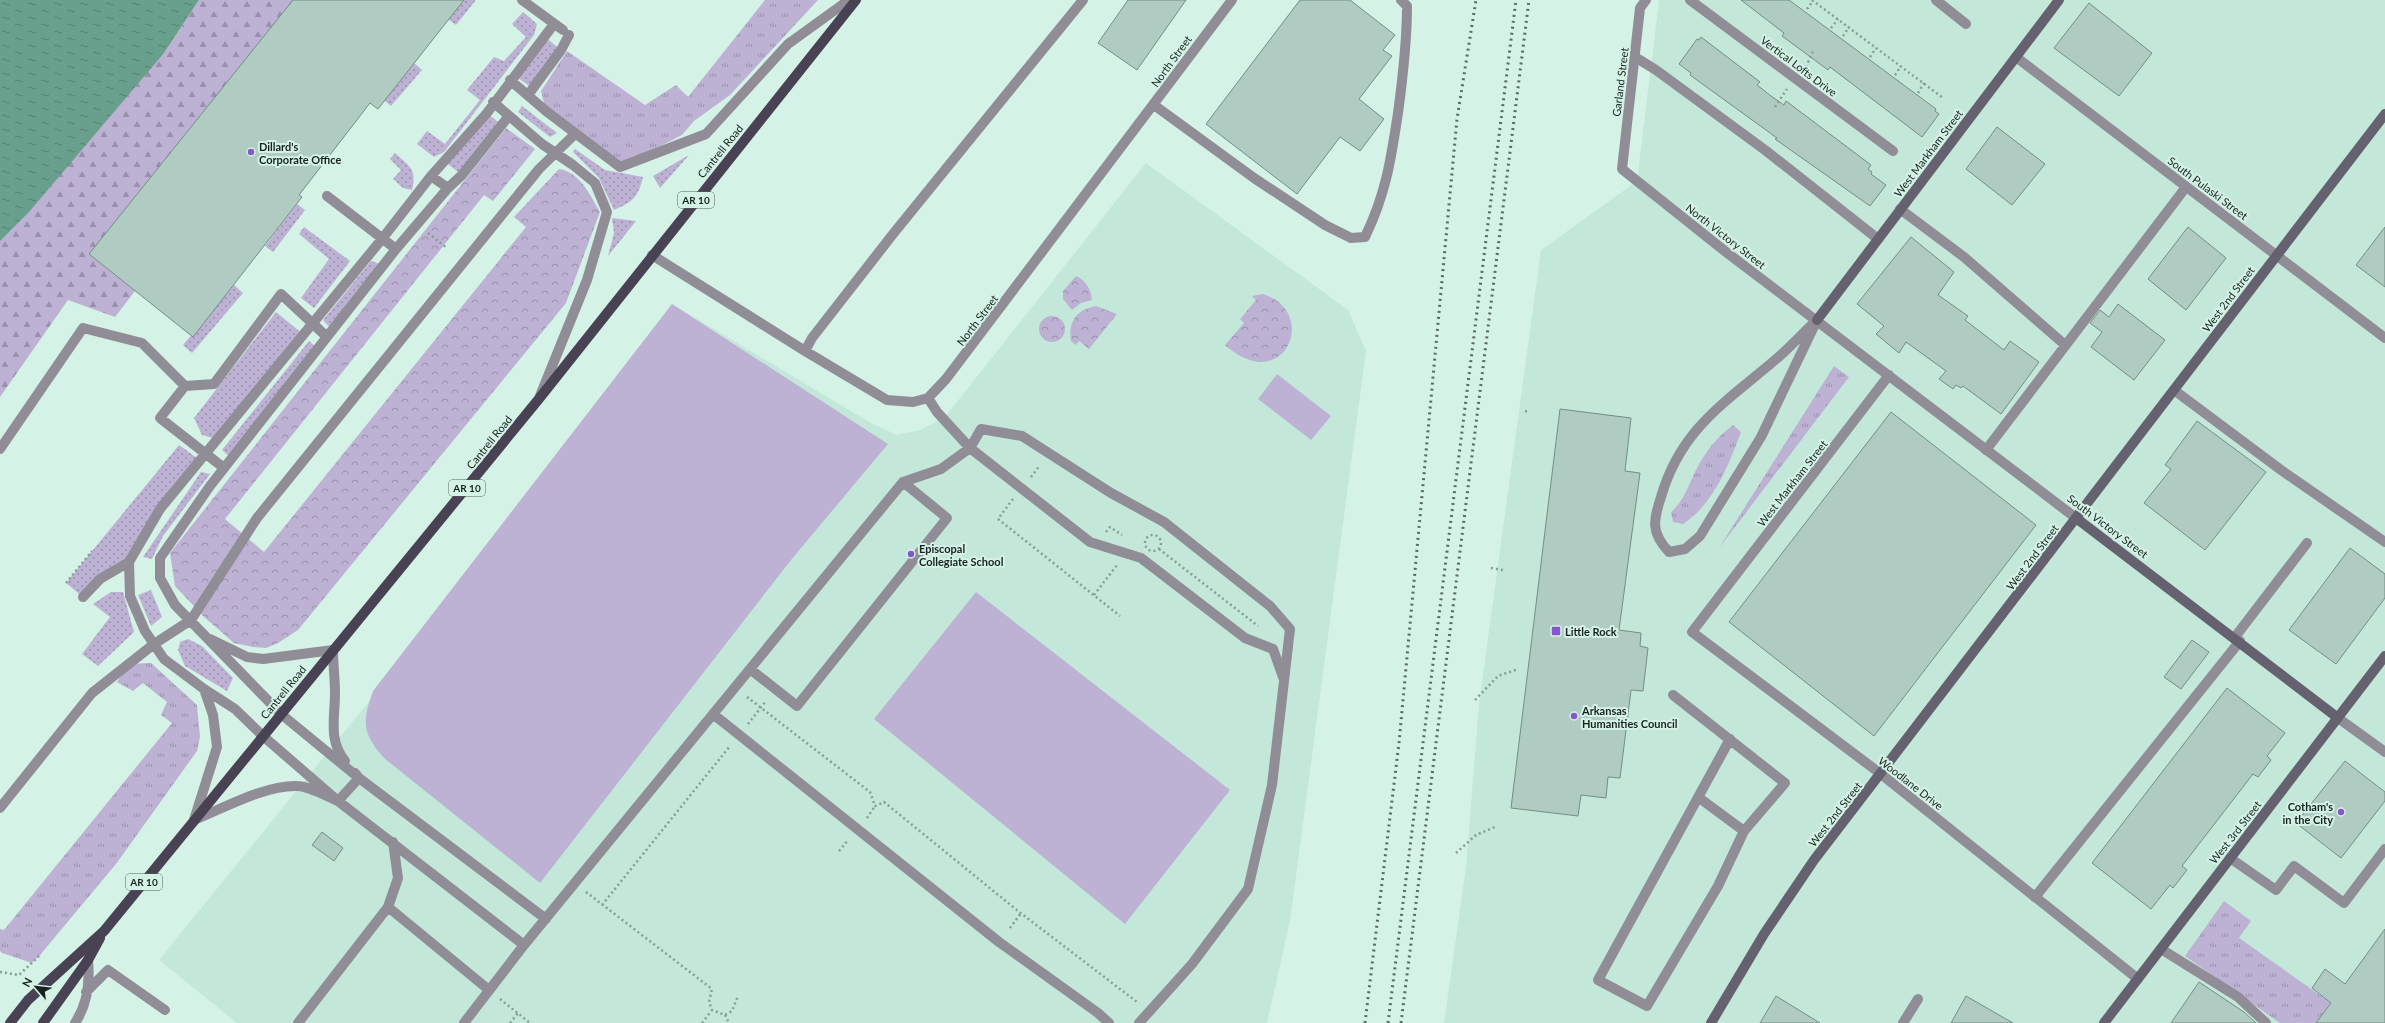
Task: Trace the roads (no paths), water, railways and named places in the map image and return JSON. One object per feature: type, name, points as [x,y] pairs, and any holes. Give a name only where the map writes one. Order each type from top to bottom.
[{"type":"main road","name":"Cantrell Road","points":[[10,1023],[28,1000],[104,931],[538,400],[856,0]]},
{"type":"main road","name":"West Markham Street","points":[[1817,320],[2059,0]]},
{"type":"main road","name":"West 2nd Street","points":[[1711,1023],[1797,883],[2385,114]]},
{"type":"main road","name":"South Victory Street","points":[[2076,518],[2237,639],[2338,718]]},
{"type":"main road","name":"West 3rd Street","points":[[2104,1023],[2385,656]]},
{"type":"main road","name":"Cantrell Road","points":[[45,1020],[88,960],[104,931]]},
{"type":"street","points":[[522,0],[562,30]]},
{"type":"street","points":[[510,80],[575,134],[620,167],[706,134],[788,44],[849,0]]},
{"type":"street","points":[[805,351],[812,338],[893,234],[1084,0]]},
{"type":"street","name":"North Street","points":[[928,398],[951,373],[1232,0]]},
{"type":"street","points":[[1154,105],[1254,178],[1325,225],[1351,238],[1365,236],[1377,211],[1389,171],[1407,50],[1407,6],[1401,0]]},
{"type":"street","name":"Garland Street","points":[[1622,169],[1640,8],[1646,0]]},
{"type":"street","name":"Vertical Lofts Drive","points":[[1690,0],[1893,151]]},
{"type":"street","points":[[1936,0],[1966,24]]},
{"type":"street","points":[[528,95],[561,50],[562,30]]},
{"type":"street","points":[[83,596],[100,579],[129,562],[160,509],[206,455],[382,239],[431,176],[487,113],[493,102],[510,80],[562,30]]},
{"type":"street","points":[[1635,57],[1653,68],[1765,150],[1878,239]]},
{"type":"street","name":"South Pulaski Street","points":[[2016,57],[2385,338]]},
{"type":"street","points":[[493,102],[508,117],[595,183],[607,212],[587,280],[538,400]]},
{"type":"street","points":[[508,117],[462,175],[448,188],[396,249],[326,336],[224,468],[160,558],[160,578],[175,605],[191,620],[202,636],[281,714],[359,778],[546,919]]},
{"type":"street","points":[[0,808],[92,693],[154,644],[191,620],[257,518],[539,169],[575,134]]},
{"type":"street","name":"North Victory Street","points":[[1622,169],[1726,252],[1817,320]]},
{"type":"street","points":[[431,176],[448,188]]},
{"type":"street","points":[[1986,450],[2064,344],[2186,186]]},
{"type":"street","points":[[327,196],[396,249]]},
{"type":"street","points":[[1900,209],[1964,256],[2064,344]]},
{"type":"street","points":[[652,255],[805,351],[887,400],[913,402],[928,398],[937,412],[970,448],[1090,542],[1141,558],[1245,638],[1273,649],[1283,678]]},
{"type":"street","points":[[224,468],[160,418],[185,386],[214,384],[280,294],[311,325],[326,336]]},
{"type":"street","points":[[1817,320],[1761,437],[1700,536],[1685,549],[1669,552],[1657,540],[1655,515],[1666,477],[1690,436],[1729,396],[1782,354],[1817,320]]},
{"type":"street","name":"South Victory Street","points":[[1817,320],[2076,518]]},
{"type":"street","points":[[0,448],[83,328],[142,344],[185,386]]},
{"type":"street","name":"West Markham Street","points":[[1712,606],[1889,375]]},
{"type":"street","points":[[2174,390],[2281,470],[2385,542]]},
{"type":"street","points":[[464,1023],[524,945],[903,482],[941,469],[970,448],[981,429],[1022,436],[1111,493],[1164,522],[1270,606],[1290,629],[1283,678],[1272,785],[1248,888],[1192,964],[1139,1023]]},
{"type":"street","points":[[750,669],[797,706],[947,518],[903,482]]},
{"type":"street","points":[[2035,897],[2237,639],[2306,542]]},
{"type":"street","points":[[129,562],[130,596],[145,631],[164,659],[204,689],[235,709],[263,736],[338,801],[394,842],[524,945]]},
{"type":"street","name":"Woodlane Drive","points":[[1712,606],[1692,632],[1881,774],[2138,978]]},
{"type":"street","points":[[202,636],[247,657],[263,659],[333,650],[335,694],[332,725],[336,750],[359,778]]},
{"type":"street","points":[[194,820],[217,747],[213,715],[204,689]]},
{"type":"street","points":[[1673,694],[1730,739],[1785,783],[1744,831],[1718,886],[1647,1006],[1598,980],[1730,739]]},
{"type":"street","points":[[713,714],[993,937],[1098,1013],[1109,1023]]},
{"type":"street","name":"South Victory Street","points":[[2338,718],[2385,752]]},
{"type":"street","points":[[338,801],[359,778]]},
{"type":"street","points":[[194,820],[257,795],[281,788],[298,786],[338,801]]},
{"type":"street","points":[[1698,797],[1744,831]]},
{"type":"street","points":[[298,1023],[388,907],[398,878],[394,842]]},
{"type":"street","points":[[2230,858],[2276,890],[2294,866],[2344,903],[2385,849]]},
{"type":"street","points":[[388,907],[489,990]]},
{"type":"street","points":[[2160,949],[2238,997],[2266,1023]]},
{"type":"street","points":[[75,1023],[80,1016],[90,978],[88,960]]},
{"type":"street","points":[[86,992],[108,970],[165,1010]]},
{"type":"street","points":[[1903,1023],[1918,999]]},
{"type":"water","points":[[0,0],[199,0],[164,53],[29,212],[0,241]]},
{"type":"railway","points":[[1365,1023],[1399,743],[1457,119],[1476,0]]},
{"type":"railway","points":[[1388,1023],[1516,0]]},
{"type":"railway","points":[[1401,1023],[1529,0]]},
{"type":"place","name":"Dillard's Corporate Office","points":[[251,152]]},
{"type":"place","name":"Episcopal Collegiate School","points":[[911,554]]},
{"type":"place","name":"Little Rock","points":[[1556,631]]},
{"type":"place","name":"Arkansas Humanities Council","points":[[1574,716]]},
{"type":"place","name":"Cotham's in the City","points":[[2341,812]]}]
